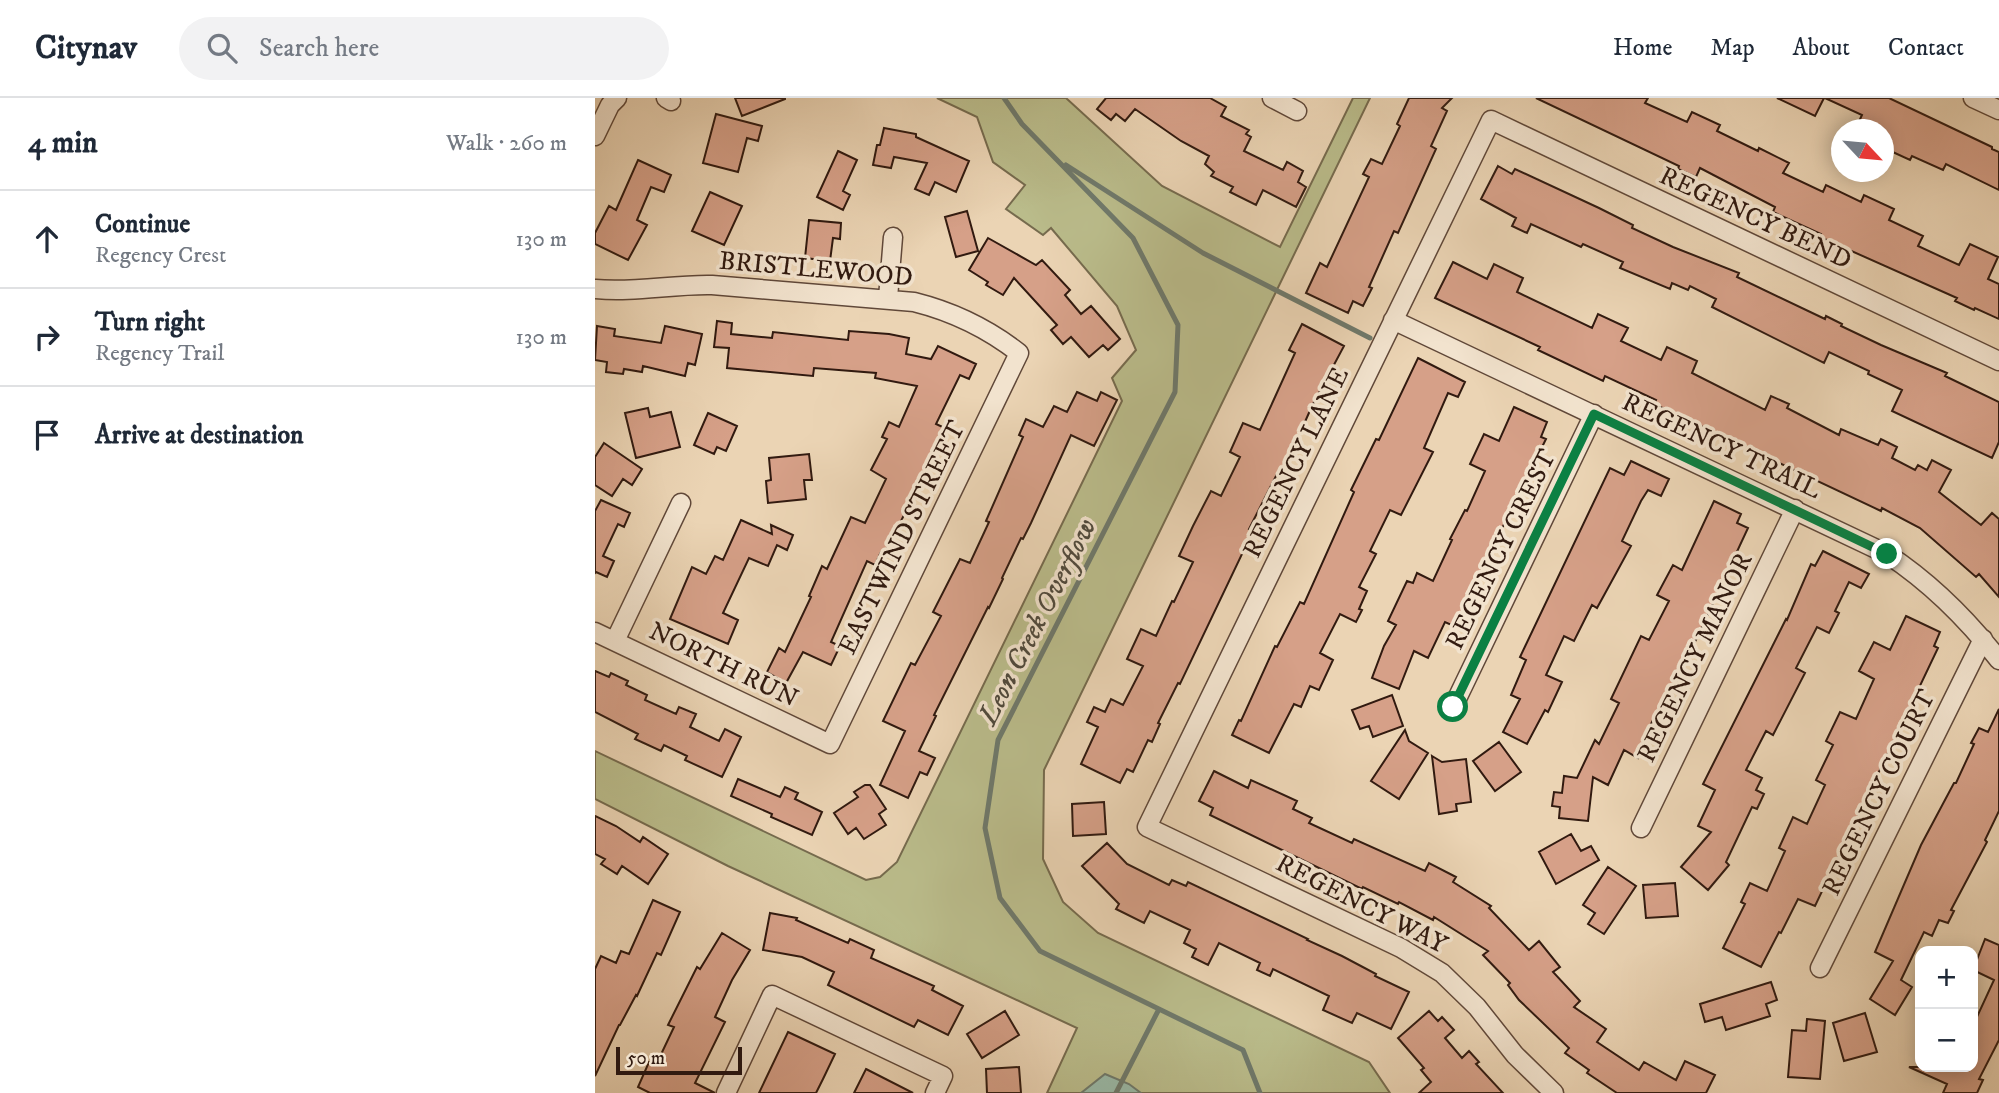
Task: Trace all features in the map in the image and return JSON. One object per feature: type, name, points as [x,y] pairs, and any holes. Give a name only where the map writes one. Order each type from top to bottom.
[{"type":"street","points":[[595,136],[610,105],[617,98]]},
{"type":"street","points":[[1272,98],[1297,111]]},
{"type":"street","points":[[1973,98],[1999,110]]},
{"type":"street","name":"REGENCY LANE","points":[[1147,827],[1491,120]]},
{"type":"street","name":"REGENCY BEND","points":[[1491,120],[1999,361]]},
{"type":"street","points":[[888,298],[893,237]]},
{"type":"street","name":"BRISTLEWOOD","points":[[595,289],[636,290],[689,284],[888,298],[914,302],[959,315],[1000,338],[1019,353]]},
{"type":"street","name":"REGENCY TRAIL","points":[[1393,320],[1858,539],[1904,565],[1944,599],[1983,639],[1999,660]]},
{"type":"street","name":"EASTWIND STREET","points":[[830,744],[1019,353]]},
{"type":"street","name":"REGENCY CREST","points":[[1453,707],[1594,414]]},
{"type":"street","points":[[615,641],[681,503]]},
{"type":"street","name":"REGENCY MANOR","points":[[1641,828],[1795,509]]},
{"type":"street","name":"NORTH RUN","points":[[595,632],[830,744]]},
{"type":"street","name":"REGENCY COURT","points":[[1820,968],[1983,639]]},
{"type":"street","name":"REGENCY WAY","points":[[1147,827],[1401,948],[1442,973],[1461,989],[1514,1055],[1554,1093]]},
{"type":"street","points":[[726,1093],[772,995],[943,1076],[935,1093]]},
{"type":"green space","points":[[937,98],[1066,98],[1162,186],[1280,247],[1353,98],[1370,98],[1044,770],[1043,859],[1063,902],[1098,933],[1369,1062],[1390,1093],[1047,1093],[1077,1028],[728,866],[595,799],[595,751],[866,880],[880,877],[897,862],[1122,401],[1112,378],[1136,350],[1117,306],[1051,228],[1043,235],[1006,209],[1025,185],[993,162],[977,117]]},
{"type":"shaded area","points":[[1105,1074],[1129,1084],[1141,1093],[1081,1093]]},
{"type":"building","points":[[735,98],[785,98],[785,99],[742,116]]},
{"type":"building","points":[[1106,98],[1210,98],[1226,107],[1221,116],[1249,130],[1246,134],[1251,137],[1244,151],[1283,170],[1287,162],[1303,171],[1298,182],[1306,187],[1296,207],[1263,190],[1256,205],[1230,192],[1233,187],[1211,176],[1214,172],[1205,164],[1209,156],[1181,141],[1135,109],[1125,121],[1116,114],[1111,120],[1097,109]]},
{"type":"building","points":[[1409,98],[1452,98],[1442,108],[1447,111],[1431,146],[1436,149],[1398,233],[1394,231],[1369,287],[1372,288],[1363,306],[1353,301],[1348,313],[1306,293],[1320,263],[1327,267],[1369,177],[1363,174],[1371,159],[1382,164],[1400,126],[1397,124]]},
{"type":"building","points":[[1536,98],[1648,98],[1645,103],[1687,122],[1692,112],[1720,125],[1717,131],[1789,163],[1783,173],[1823,192],[1826,185],[1861,202],[1864,195],[1894,209],[1889,220],[1923,236],[1918,246],[1959,265],[1970,244],[1998,257],[1988,279],[1999,284],[1999,319],[1975,308],[1974,310],[1955,301],[1957,298],[1820,237],[1821,234],[1773,212],[1775,207],[1700,168],[1696,177],[1678,169],[1679,166]]},
{"type":"building","points":[[1777,98],[1824,98],[1815,116]]},
{"type":"building","points":[[1825,98],[1889,98],[1992,147],[1999,152],[1999,190],[1946,164],[1943,170],[1912,156],[1910,160],[1894,153],[1894,119],[1860,119],[1862,115]]},
{"type":"building","points":[[716,114],[762,126],[758,141],[747,138],[738,172],[703,163]]},
{"type":"building","points":[[884,128],[916,134],[916,137],[969,161],[956,192],[935,182],[929,195],[915,189],[927,163],[894,157],[891,168],[873,165]]},
{"type":"building","points":[[838,151],[857,160],[843,191],[850,195],[843,210],[817,197]]},
{"type":"building","points":[[638,160],[671,175],[664,192],[651,187],[637,220],[647,225],[628,260],[595,244],[595,233],[609,206],[616,210]]},
{"type":"building","points":[[1498,166],[1512,174],[1515,169],[1633,225],[1632,228],[1739,273],[1737,277],[1947,373],[1945,376],[1999,402],[1999,442],[1992,458],[1892,411],[1902,390],[1868,374],[1869,371],[1829,352],[1824,363],[1712,307],[1716,299],[1690,286],[1688,290],[1672,283],[1670,289],[1620,268],[1623,262],[1583,244],[1581,247],[1531,224],[1527,233],[1512,226],[1516,218],[1481,199]]},
{"type":"building","points":[[710,192],[742,206],[724,245],[692,231]]},
{"type":"building","points":[[967,211],[978,251],[956,257],[945,217]]},
{"type":"building","points":[[809,220],[841,223],[840,239],[833,238],[830,261],[805,258]]},
{"type":"building","points":[[988,238],[1036,265],[1042,260],[1070,290],[1065,295],[1081,314],[1091,306],[1120,339],[1108,350],[1103,345],[1089,357],[1071,337],[1063,344],[1051,330],[1057,325],[1014,278],[1003,295],[969,270]]},
{"type":"building","points":[[1453,262],[1487,279],[1494,264],[1523,278],[1517,292],[1592,328],[1598,314],[1628,328],[1621,341],[1661,360],[1667,347],[1697,361],[1692,373],[1765,410],[1771,396],[1789,404],[1787,408],[1839,435],[1841,429],[1878,445],[1881,439],[1897,447],[1892,458],[1915,470],[1918,465],[1927,470],[1932,460],[1951,470],[1939,492],[1981,525],[1992,513],[1999,519],[1999,597],[1979,574],[1976,577],[1920,528],[1654,404],[1656,400],[1605,376],[1603,381],[1538,350],[1540,347],[1435,298]]},
{"type":"building","points":[[717,321],[732,323],[731,334],[772,338],[773,332],[848,340],[849,331],[889,334],[909,338],[906,354],[931,359],[938,346],[976,364],[969,379],[960,375],[936,424],[947,429],[885,553],[881,552],[875,565],[867,561],[831,642],[840,646],[831,665],[803,652],[786,683],[767,672],[779,648],[785,652],[811,597],[809,596],[822,566],[827,569],[851,517],[865,523],[886,479],[871,470],[887,439],[882,437],[889,422],[899,427],[917,386],[875,378],[876,373],[814,368],[813,376],[727,368],[729,348],[714,347]]},
{"type":"building","points":[[1302,324],[1344,346],[1312,406],[1281,476],[1277,474],[1249,529],[1253,531],[1180,684],[1178,683],[1158,723],[1160,724],[1152,742],[1148,740],[1133,772],[1127,769],[1120,783],[1081,764],[1098,727],[1087,722],[1094,707],[1105,712],[1111,699],[1123,705],[1143,666],[1127,659],[1141,629],[1156,636],[1172,601],[1174,602],[1193,562],[1179,556],[1211,491],[1221,496],[1240,457],[1230,452],[1243,423],[1260,430],[1295,353],[1289,350]]},
{"type":"building","points":[[597,326],[615,329],[614,336],[661,343],[665,326],[702,334],[695,365],[688,363],[685,376],[643,366],[642,372],[624,369],[623,374],[606,372],[607,362],[595,360]]},
{"type":"building","points":[[1418,358],[1465,382],[1458,397],[1448,393],[1424,448],[1433,452],[1401,515],[1390,510],[1370,551],[1376,554],[1359,587],[1367,591],[1356,622],[1340,614],[1320,653],[1333,660],[1319,690],[1310,686],[1301,707],[1294,704],[1269,753],[1232,735],[1275,646],[1277,647],[1300,602],[1304,604],[1354,492],[1351,490],[1376,439],[1379,440]]},
{"type":"building","points":[[1077,392],[1097,401],[1101,392],[1117,400],[1094,446],[1071,435],[1031,523],[1023,539],[1021,538],[989,608],[934,715],[936,716],[919,751],[935,758],[927,775],[920,772],[908,798],[880,785],[905,731],[883,721],[911,663],[915,665],[941,616],[933,612],[960,559],[970,563],[1023,437],[1019,435],[1026,419],[1043,427],[1054,406],[1067,412]]},
{"type":"building","points":[[1514,407],[1547,422],[1541,437],[1546,439],[1456,627],[1445,622],[1428,658],[1414,651],[1399,689],[1372,678],[1384,646],[1396,625],[1388,621],[1407,581],[1413,583],[1417,573],[1433,581],[1452,540],[1450,539],[1465,510],[1467,511],[1485,471],[1470,464],[1484,434],[1499,441]]},
{"type":"building","points":[[648,408],[650,417],[671,412],[680,447],[636,458],[625,413]]},
{"type":"building","points":[[708,413],[737,426],[726,451],[717,447],[714,454],[694,445]]},
{"type":"building","points":[[604,443],[642,469],[632,485],[623,479],[612,496],[595,485],[595,457]]},
{"type":"building","points":[[809,454],[812,480],[804,480],[806,499],[768,503],[766,481],[771,480],[769,458]]},
{"type":"building","points":[[1631,461],[1669,479],[1661,496],[1648,490],[1641,501],[1622,541],[1631,546],[1597,608],[1592,605],[1574,641],[1564,636],[1546,675],[1562,682],[1548,712],[1545,710],[1527,744],[1503,732],[1520,699],[1511,695],[1526,660],[1520,657],[1610,468],[1624,475]]},
{"type":"building","points":[[601,500],[630,513],[624,527],[618,524],[603,556],[614,561],[607,577],[595,573],[595,511]]},
{"type":"building","points":[[1714,501],[1741,514],[1737,523],[1748,528],[1673,689],[1670,687],[1650,726],[1653,727],[1638,758],[1624,750],[1608,785],[1593,777],[1588,821],[1559,818],[1560,807],[1552,806],[1554,792],[1562,793],[1564,776],[1577,778],[1595,740],[1599,744],[1619,703],[1611,699],[1641,636],[1649,640],[1669,601],[1657,595],[1673,565],[1682,570]]},
{"type":"building","points":[[741,520],[772,534],[771,525],[793,535],[787,550],[777,545],[768,566],[749,558],[723,613],[738,620],[728,644],[670,619],[692,567],[706,574],[715,556],[723,560]]},
{"type":"building","points":[[1823,551],[1869,574],[1861,588],[1849,582],[1835,611],[1839,613],[1829,633],[1817,627],[1796,668],[1805,673],[1773,735],[1766,731],[1746,770],[1762,778],[1756,790],[1764,794],[1757,809],[1752,807],[1726,862],[1729,865],[1708,890],[1681,867],[1711,832],[1698,826],[1715,790],[1703,784],[1787,620],[1811,564],[1815,566]]},
{"type":"building","points":[[1906,616],[1940,632],[1934,646],[1938,648],[1815,906],[1798,899],[1761,967],[1723,948],[1745,904],[1741,902],[1750,883],[1767,891],[1785,851],[1779,848],[1793,817],[1807,824],[1825,785],[1816,780],[1833,745],[1826,741],[1840,712],[1856,719],[1874,679],[1859,671],[1874,642],[1890,650]]},
{"type":"building","points":[[595,671],[609,677],[611,673],[628,681],[626,685],[647,695],[645,700],[676,714],[679,707],[696,714],[690,727],[719,741],[725,729],[741,737],[722,777],[685,760],[687,756],[664,745],[661,751],[635,739],[638,734],[595,712]]},
{"type":"building","points":[[1392,695],[1403,726],[1373,737],[1369,726],[1360,729],[1352,710]]},
{"type":"building","points":[[1999,709],[1999,811],[1985,840],[1987,842],[1951,910],[1954,911],[1948,923],[1939,920],[1932,936],[1924,932],[1915,946],[1901,980],[1912,987],[1895,1015],[1870,999],[1893,961],[1875,952],[1921,845],[1956,783],[1974,744],[1971,743],[1979,728],[1988,732]]},
{"type":"building","points":[[1405,730],[1409,741],[1428,753],[1399,799],[1371,781]]},
{"type":"building","points":[[1499,742],[1521,772],[1495,791],[1473,761]]},
{"type":"building","points":[[1432,756],[1442,762],[1466,759],[1471,802],[1456,804],[1457,811],[1439,814]]},
{"type":"building","points":[[1214,771],[1248,788],[1251,780],[1297,801],[1293,809],[1312,818],[1309,823],[1352,843],[1354,839],[1425,871],[1429,863],[1456,877],[1453,882],[1491,906],[1489,908],[1529,950],[1539,941],[1560,967],[1553,972],[1580,1001],[1574,1007],[1606,1029],[1597,1042],[1639,1070],[1644,1062],[1676,1080],[1685,1061],[1715,1075],[1706,1093],[1617,1093],[1587,1073],[1589,1070],[1565,1053],[1569,1048],[1519,1000],[1508,985],[1510,983],[1483,955],[1488,951],[1434,917],[1433,920],[1399,902],[1398,904],[1363,887],[1362,889],[1210,815],[1213,808],[1199,801]]},
{"type":"building","points":[[738,779],[780,797],[785,787],[798,793],[795,799],[822,812],[812,835],[731,796]]},
{"type":"building","points":[[870,785],[886,809],[879,814],[886,825],[864,839],[856,828],[848,834],[834,813],[858,797],[854,792]]},
{"type":"building","points":[[1104,802],[1106,834],[1073,836],[1072,804]]},
{"type":"building","points":[[595,816],[640,842],[643,837],[668,854],[648,884],[622,866],[617,874],[601,864],[605,859],[595,854]]},
{"type":"building","points":[[1571,834],[1581,851],[1591,846],[1599,860],[1556,884],[1539,852]]},
{"type":"building","points":[[1107,843],[1127,864],[1169,885],[1172,880],[1186,886],[1188,882],[1308,939],[1409,992],[1391,1029],[1357,1013],[1352,1023],[1323,1010],[1329,996],[1273,969],[1270,976],[1257,970],[1260,963],[1219,943],[1208,965],[1192,957],[1196,949],[1184,943],[1190,930],[1150,911],[1144,923],[1116,909],[1119,904],[1082,866]]},
{"type":"building","points":[[1608,867],[1636,886],[1604,934],[1588,924],[1595,913],[1583,905]]},
{"type":"building","points":[[1675,883],[1678,916],[1646,918],[1643,885]]},
{"type":"building","points":[[653,900],[680,912],[661,955],[657,953],[595,1076],[595,969],[601,956],[616,963],[621,951],[629,954]]},
{"type":"building","points":[[770,913],[797,918],[796,920],[848,943],[850,939],[874,950],[871,958],[934,986],[932,990],[963,1006],[948,1035],[918,1020],[914,1027],[828,985],[834,972],[802,957],[763,950]]},
{"type":"building","points":[[722,933],[750,950],[715,1017],[725,1022],[695,1083],[715,1093],[650,1093],[638,1087],[649,1062],[656,1065],[674,1027],[668,1025],[697,967],[700,969]]},
{"type":"building","points":[[1985,939],[1999,945],[1999,1040],[1979,1079],[1983,1080],[1977,1093],[1943,1093],[1947,1084],[1920,1072],[1978,1072],[1978,1015],[1994,980],[1978,972],[1978,957]]},
{"type":"building","points":[[1771,982],[1777,1000],[1766,1004],[1770,1016],[1726,1030],[1722,1017],[1705,1022],[1700,1004]]},
{"type":"building","points":[[1005,1011],[1019,1035],[982,1058],[967,1034]]},
{"type":"building","points":[[1429,1011],[1438,1021],[1442,1017],[1454,1030],[1445,1038],[1462,1058],[1469,1051],[1479,1062],[1476,1064],[1503,1093],[1419,1093],[1431,1082],[1421,1070],[1424,1068],[1398,1038]]},
{"type":"building","points":[[1865,1013],[1877,1052],[1844,1061],[1833,1023]]},
{"type":"building","points":[[1807,1019],[1825,1021],[1820,1079],[1788,1077],[1792,1030],[1806,1031]]},
{"type":"building","points":[[788,1032],[835,1054],[816,1093],[759,1093]]},
{"type":"building","points":[[1019,1067],[1021,1093],[987,1093],[986,1069]]},
{"type":"building","points":[[866,1069],[913,1093],[854,1093]]},
{"type":"waterway","name":"Leon Creek Overflow","points":[[1004,98],[1022,124],[1133,238],[1178,325],[1175,392],[998,740],[985,828],[1000,898],[1040,951],[1243,1050],[1260,1093]]},
{"type":"waterway","points":[[1066,165],[1203,253],[1370,338]]},
{"type":"waterway","points":[[1116,1093],[1159,1009]]},
{"type":"route","points":[[1453,707],[1594,414],[1887,554]]}]
